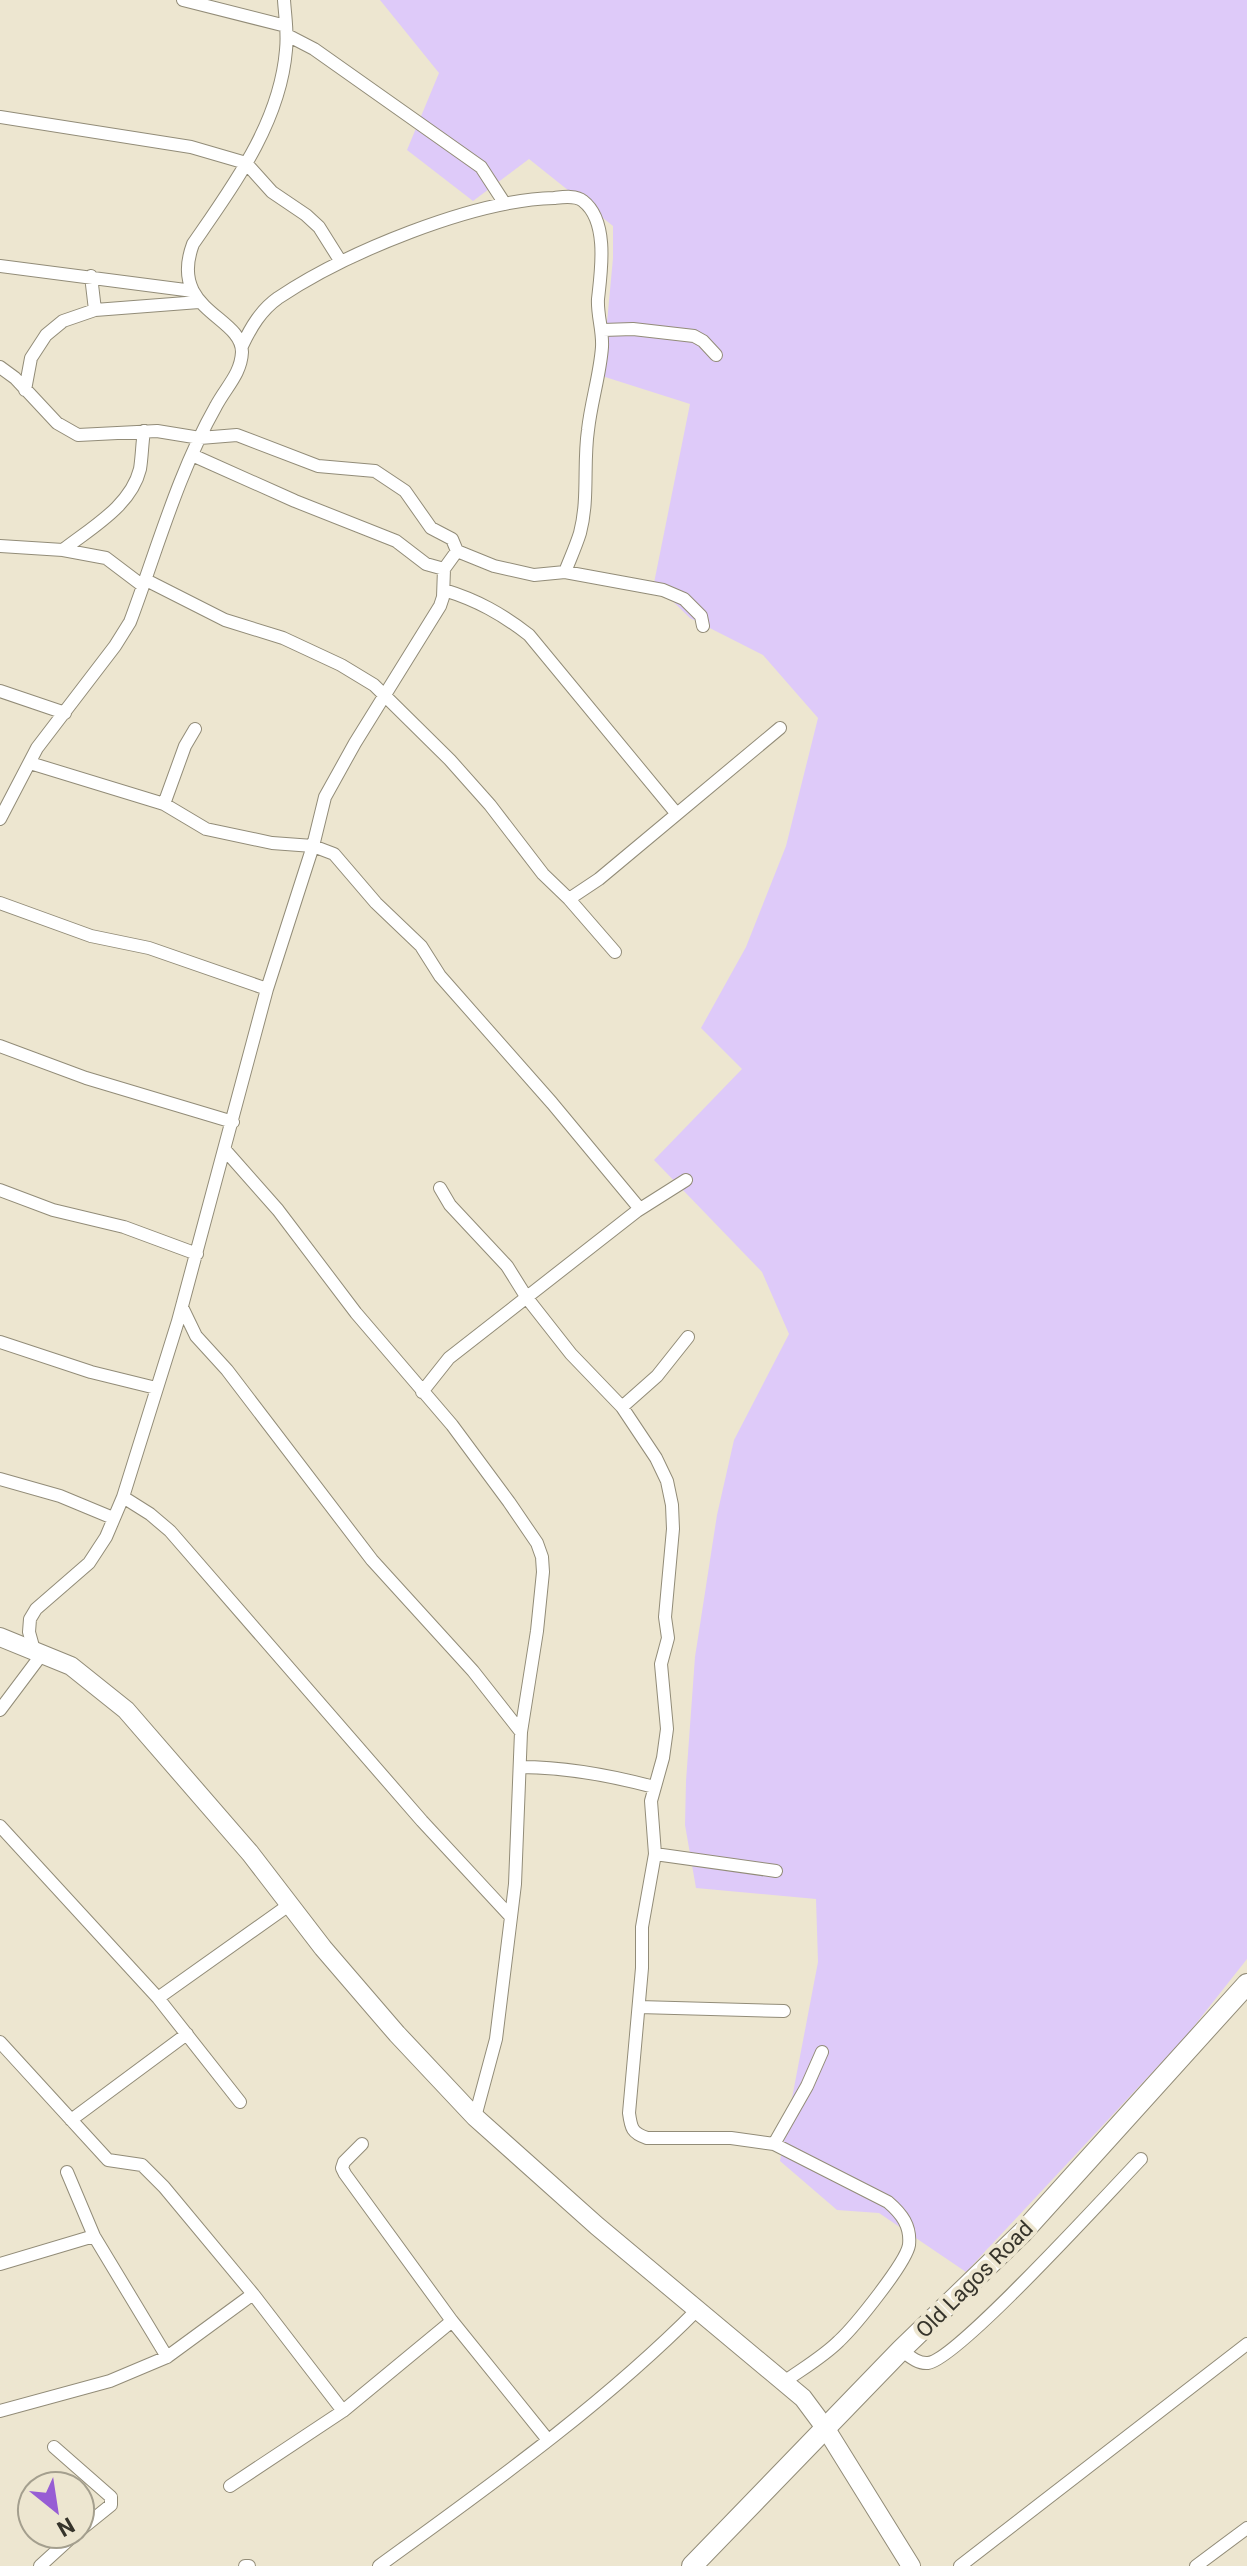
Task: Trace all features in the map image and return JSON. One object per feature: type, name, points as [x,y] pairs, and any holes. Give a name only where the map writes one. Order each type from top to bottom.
[{"type":"main road","name":"Old Lagos Road","points":[[692,2566],[901,2350],[1022,2233],[1247,1984]]},
{"type":"street","points":[[183,0],[287,31],[481,167],[505,204]]},
{"type":"street","points":[[242,346],[235,334],[196,296],[188,275],[188,259],[193,244],[246,163],[267,124],[285,63],[287,31],[284,0]]},
{"type":"street","points":[[0,117],[191,147],[246,163],[272,192],[319,227],[341,262]]},
{"type":"street","points":[[0,819],[30,763],[130,622],[192,455],[217,404],[241,365],[242,346],[260,315],[276,299],[341,262],[395,238],[505,204],[576,197],[585,202],[593,213],[601,238],[603,264],[598,300],[603,330],[588,431],[585,503],[580,532],[565,572]]},
{"type":"street","points":[[0,266],[91,276],[196,296]]},
{"type":"street","points":[[91,276],[95,310]]},
{"type":"street","points":[[25,390],[31,358],[46,335],[63,321],[95,310],[196,296]]},
{"type":"street","points":[[603,330],[633,329],[694,336],[716,355]]},
{"type":"street","points":[[0,367],[57,423],[78,435],[157,431],[200,438],[219,435],[248,437],[290,457],[318,466],[375,471],[405,491],[431,528],[452,539],[457,551],[494,566],[525,573],[565,572],[663,590],[684,599],[701,616],[703,626]]},
{"type":"street","points":[[63,550],[115,510],[126,497],[140,469],[144,431]]},
{"type":"street","points":[[192,455],[396,541],[426,564],[444,569]]},
{"type":"street","points":[[0,546],[63,550],[106,558],[145,583],[225,620],[283,638],[341,665],[374,685],[480,794],[506,823],[543,874],[615,952]]},
{"type":"street","points":[[38,1652],[29,1632],[30,1619],[36,1609],[89,1563],[106,1537],[123,1497],[174,1335],[267,989],[313,846],[325,797],[440,606],[444,569],[457,551]]},
{"type":"street","points":[[444,590],[475,600],[506,617],[529,635],[676,813]]},
{"type":"street","points":[[0,691],[65,713]]},
{"type":"street","points":[[569,899],[599,879],[780,728]]},
{"type":"street","points":[[164,804],[185,746],[195,729]]},
{"type":"street","points":[[30,763],[164,804],[206,829],[272,843],[313,846],[334,854],[376,903],[414,938],[440,976],[640,1209]]},
{"type":"street","points":[[0,903],[67,928],[149,948],[267,989]]},
{"type":"street","points":[[0,1046],[86,1078],[233,1122]]},
{"type":"street","points":[[225,1150],[269,1199],[324,1275],[452,1425],[537,1543],[542,1557],[537,1631],[523,1706],[515,1884],[496,2039],[475,2117]]},
{"type":"street","points":[[422,1392],[449,1358],[640,1209],[686,1180]]},
{"type":"street","points":[[440,1188],[450,1205],[507,1266],[527,1298],[571,1354],[622,1407],[656,1458],[667,1481],[672,1505],[673,1529],[665,1617],[668,1638],[661,1664],[667,1729],[651,1815],[655,1854],[642,1927],[642,1968],[629,2113],[631,2128],[636,2134],[647,2138],[731,2138],[774,2144],[875,2194],[902,2213],[908,2227],[909,2247],[900,2266],[861,2315],[839,2341],[784,2382]]},
{"type":"street","points":[[0,1190],[53,1210],[124,1227],[197,1254]]},
{"type":"street","points":[[182,1307],[196,1336],[227,1370],[372,1560],[501,1704],[521,1732]]},
{"type":"street","points":[[174,1335],[196,1336]]},
{"type":"street","points":[[622,1407],[657,1376],[688,1337]]},
{"type":"street","points":[[0,1342],[91,1372],[156,1388]]},
{"type":"street","points":[[0,1479],[60,1496],[113,1518]]},
{"type":"street","points":[[123,1497],[150,1514],[181,1542],[422,1821],[511,1917]]},
{"type":"street","points":[[0,1637],[71,1666],[126,1710],[250,1853],[289,1905],[397,2034],[475,2117],[597,2226],[812,2407],[911,2566]]},
{"type":"street","points":[[0,1710],[38,1652]]},
{"type":"street","points":[[501,1704],[523,1706]]},
{"type":"street","points":[[520,1767],[554,1767],[600,1773],[654,1787]]},
{"type":"street","points":[[0,1826],[158,1998],[240,2102]]},
{"type":"street","points":[[655,1854],[776,1871]]},
{"type":"street","points":[[158,1998],[289,1905]]},
{"type":"street","points":[[639,2007],[784,2011]]},
{"type":"street","points":[[71,2120],[187,2034]]},
{"type":"street","points":[[0,2042],[108,2160],[142,2165],[164,2187],[253,2294],[343,2411]]},
{"type":"street","points":[[774,2144],[807,2086],[822,2052]]},
{"type":"street","points":[[362,2144],[342,2168],[452,2321],[548,2440]]},
{"type":"street","points":[[901,2350],[917,2362],[926,2364],[940,2359],[987,2319],[1141,2159]]},
{"type":"street","points":[[67,2172],[94,2236],[167,2357]]},
{"type":"street","points":[[0,2264],[94,2236]]},
{"type":"street","points":[[0,2411],[110,2381],[167,2357],[253,2294]]},
{"type":"street","points":[[379,2566],[548,2440],[659,2348],[698,2309]]},
{"type":"street","points":[[230,2486],[343,2411],[452,2321]]},
{"type":"street","points":[[960,2566],[1247,2344]]},
{"type":"street","points":[[54,2447],[80,2470]]},
{"type":"street","points":[[96,2484],[111,2497],[111,2505],[96,2517]]},
{"type":"street","points":[[1196,2566],[1247,2528]]},
{"type":"street","points":[[40,2566],[58,2550]]},
{"type":"shaded area","points":[[380,0],[1247,0],[1247,1959],[1187,2035],[966,2272],[879,2213],[837,2210],[780,2161],[818,1962],[816,1899],[696,1888],[685,1825],[695,1657],[717,1515],[734,1440],[789,1334],[762,1272],[654,1160],[742,1069],[701,1028],[746,947],[786,846],[818,718],[763,655],[690,618],[654,583],[690,404],[602,376],[613,226],[529,159],[473,201],[407,150],[439,73]]}]
